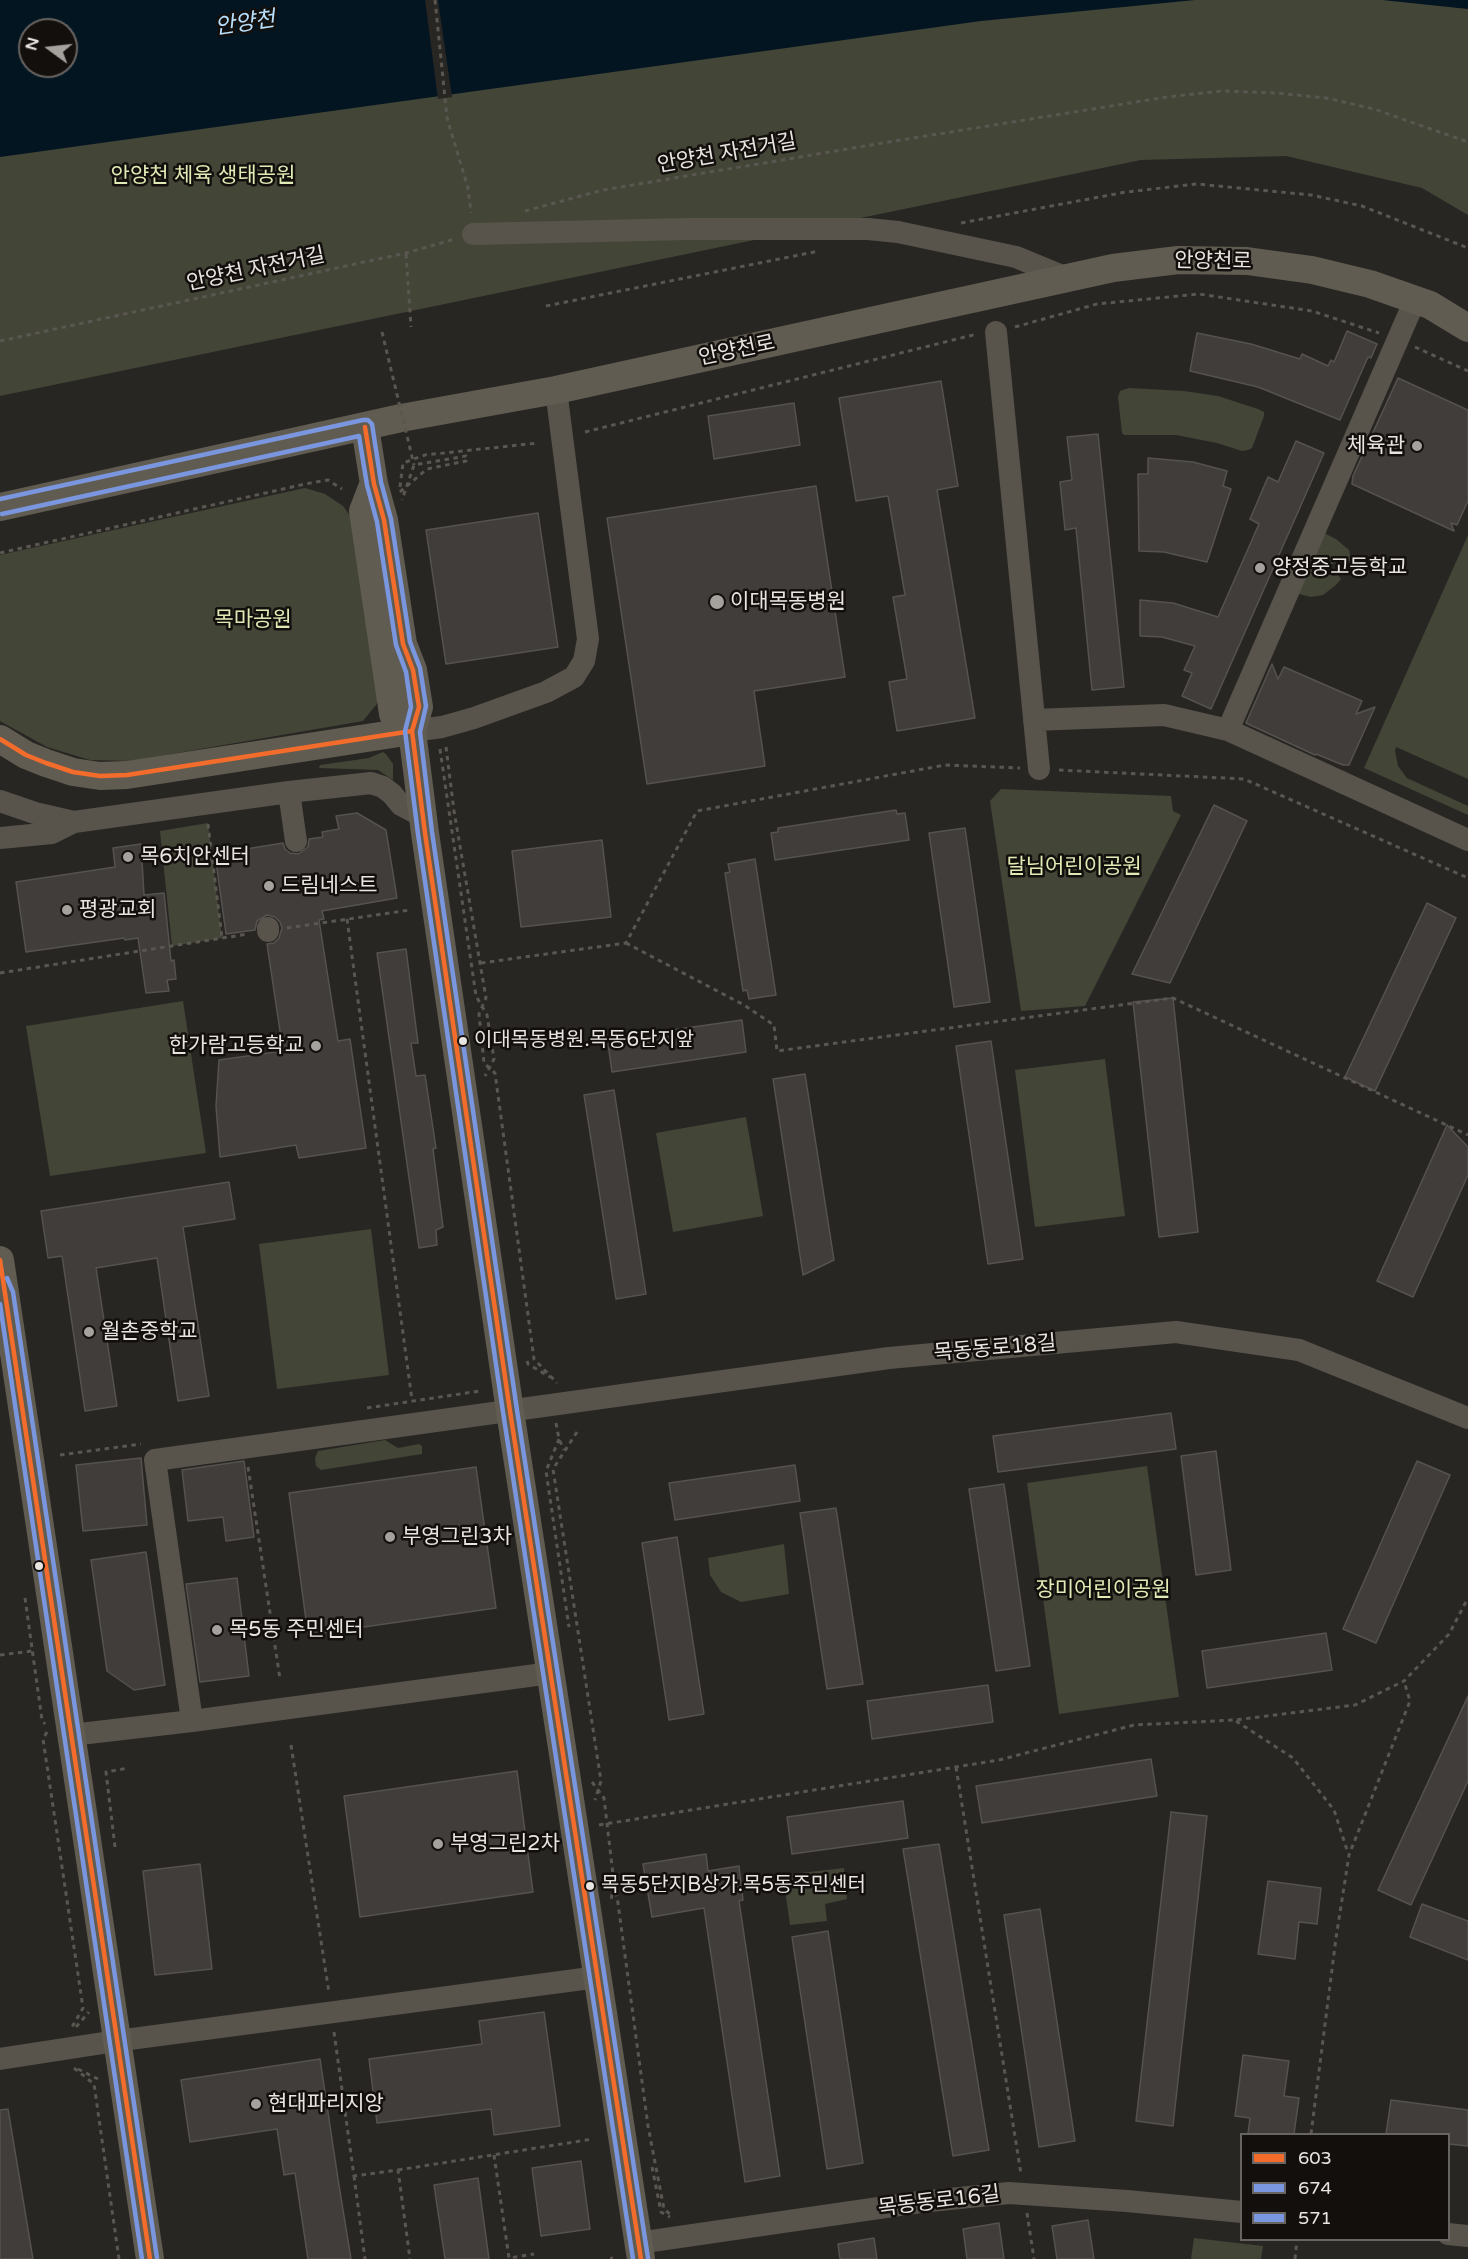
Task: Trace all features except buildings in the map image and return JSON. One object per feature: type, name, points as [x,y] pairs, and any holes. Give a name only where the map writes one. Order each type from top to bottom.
[{"type":"main road","name":"안양천로","points":[[0,507],[401,418],[556,390],[1113,268],[1178,260],[1247,261],[1312,270],[1370,284],[1430,305],[1468,328]]},
{"type":"main road","points":[[365,427],[387,488],[384,520],[403,644],[413,670],[419,707],[431,735],[422,816],[551,1673],[610,1976],[640,2251]]},
{"type":"main road","points":[[0,739],[26,755],[46,763],[73,772],[100,776],[149,772],[431,735]]},
{"type":"main road","points":[[0,1260],[59,1732],[116,2041],[150,2259]]},
{"type":"street","points":[[473,234],[687,229],[868,229],[898,232],[1016,257],[1067,278]]},
{"type":"street","points":[[1228,730],[1414,300]]},
{"type":"street","points":[[987,333],[1039,769]]},
{"type":"street","points":[[431,735],[562,685],[574,677],[584,661],[588,639],[556,390]]},
{"type":"street","points":[[1034,720],[1164,715],[1228,730],[1468,840]]},
{"type":"street","points":[[0,838],[52,833],[74,822],[371,783],[383,787],[401,804],[422,816]]},
{"type":"street","points":[[289,792],[296,841]]},
{"type":"street","points":[[0,801],[35,813],[74,822]]},
{"type":"street","name":"목동동로18길","points":[[192,1721],[155,1460],[890,1358],[1176,1332],[1299,1350],[1468,1418]]},
{"type":"street","points":[[59,1732],[192,1721],[551,1673]]},
{"type":"street","points":[[0,2059],[116,2041],[610,1976]]},
{"type":"street","name":"목동동로16길","points":[[640,2251],[920,2202],[1009,2193],[1240,2212]]},
{"type":"street","points":[[1450,2234],[1468,2236]]},
{"type":"path","points":[[435,0],[447,118],[468,188],[473,234]]},
{"type":"path","name":"안양천 자전거길","points":[[516,215],[603,190],[1167,97],[1222,91],[1326,98],[1374,109],[1468,142]]},
{"type":"path","points":[[954,225],[1126,192],[1197,184],[1311,195],[1362,206],[1468,248]]},
{"type":"path","name":"안양천 자전거길","points":[[0,341],[406,253],[473,234]]},
{"type":"path","points":[[546,306],[827,249]]},
{"type":"path","points":[[406,253],[411,327]]},
{"type":"path","points":[[585,432],[1097,304],[1199,294],[1312,311],[1397,339],[1468,371]]},
{"type":"path","points":[[382,332],[414,465],[400,501],[387,488]]},
{"type":"path","points":[[387,488],[403,464],[425,455],[538,443]]},
{"type":"path","points":[[387,488],[427,469],[466,462],[468,458],[466,456],[414,465]]},
{"type":"path","points":[[0,553],[305,484],[328,480],[342,489]]},
{"type":"path","points":[[431,735],[454,811],[481,963],[486,998],[479,1014],[484,1063],[495,1073],[534,1359],[550,1377],[528,1364],[527,1355]]},
{"type":"path","points":[[431,735],[476,996],[488,1015],[494,1059],[485,1075],[486,1082]]},
{"type":"path","points":[[626,943],[697,811],[945,765],[1244,779],[1468,879]]},
{"type":"path","points":[[208,823],[222,938]]},
{"type":"path","points":[[0,973],[268,929],[410,909]]},
{"type":"path","points":[[347,918],[412,1400]]},
{"type":"path","points":[[481,963],[626,943],[744,1005],[774,1025],[777,1051],[1173,998],[1468,1134]]},
{"type":"path","points":[[577,1432],[553,1469],[601,1781],[595,1798],[596,1807]]},
{"type":"path","points":[[564,1450],[559,1439],[546,1471],[570,1633]]},
{"type":"path","points":[[248,1466],[280,1678]]},
{"type":"path","points":[[597,1816],[599,1825],[607,1824],[999,1760],[1134,1725],[1235,1720],[1355,1705],[1404,1681],[1449,1634],[1468,1598]]},
{"type":"path","points":[[0,1655],[40,1650]]},
{"type":"path","points":[[1311,2133],[1349,1855],[1410,1701],[1404,1681]]},
{"type":"path","points":[[1235,1720],[1293,1758],[1334,1810],[1349,1855]]},
{"type":"path","points":[[59,1732],[43,1739],[83,2008],[69,2032]]},
{"type":"path","points":[[956,1767],[1034,2259]]},
{"type":"path","points":[[115,1847],[106,1772],[128,1768]]},
{"type":"path","points":[[592,1782],[603,1798],[614,1883],[611,1898],[612,1909]]},
{"type":"path","points":[[607,1883],[617,1896],[648,2126],[664,2209],[675,2219],[661,2212],[610,1976]]},
{"type":"path","points":[[102,2100],[98,2078],[66,2063],[94,2084],[119,2259]]},
{"type":"path","points":[[398,2170],[593,2139]]},
{"type":"path","points":[[494,2155],[509,2258],[534,2254]]},
{"type":"path","points":[[354,2176],[365,2259]]},
{"type":"path","points":[[1295,2259],[1297,2241]]},
{"type":"green space","name":"안양천 체육 생태공원","points":[[0,0],[1468,0],[1468,215],[1422,188],[1286,156],[1141,160],[0,396]]},
{"type":"green space","points":[[1129,388],[1184,391],[1218,396],[1258,409],[1264,412],[1264,416],[1252,448],[1242,451],[1217,443],[1176,435],[1124,435],[1118,397],[1120,391]]},
{"type":"green space","name":"목마공원","points":[[305,488],[325,494],[343,506],[359,528],[384,689],[376,705],[363,721],[131,761],[90,760],[47,747],[0,721],[0,555]]},
{"type":"green space","points":[[1322,532],[1336,539],[1349,550],[1351,560],[1344,565],[1331,564],[1329,572],[1333,576],[1338,575],[1341,579],[1323,595],[1311,597],[1295,593]]},
{"type":"green space","points":[[1468,535],[1468,779],[1396,747],[1395,751],[1398,766],[1407,778],[1468,806],[1468,815],[1364,768]]},
{"type":"green space","points":[[383,752],[393,764],[393,780],[378,770],[319,768],[320,765],[369,758]]},
{"type":"green space","name":"달님어린이공원","points":[[1001,789],[1171,796],[1173,811],[1181,815],[1085,1006],[1021,1011],[990,801]]},
{"type":"green space","points":[[208,823],[222,938],[172,946],[160,831]]},
{"type":"green space","points":[[183,1001],[206,1153],[50,1176],[26,1026]]},
{"type":"green space","points":[[1105,1059],[1125,1216],[1035,1227],[1015,1070]]},
{"type":"green space","points":[[746,1117],[763,1216],[673,1232],[656,1133]]},
{"type":"green space","points":[[371,1229],[389,1375],[277,1389],[259,1244]]},
{"type":"green space","points":[[385,1440],[398,1448],[419,1444],[422,1446],[422,1454],[321,1470],[316,1466],[315,1458],[318,1451]]},
{"type":"green space","name":"장미어린이공원","points":[[1147,1466],[1179,1697],[1059,1714],[1027,1483]]},
{"type":"green space","points":[[784,1544],[789,1594],[741,1602],[721,1592],[710,1575],[708,1558]]},
{"type":"green space","points":[[844,1868],[847,1899],[825,1904],[827,1921],[790,1925],[783,1875]]},
{"type":"green space","points":[[1194,2238],[1263,2246],[1261,2259],[1191,2259]]},
{"type":"water","name":"안양천","points":[[0,0],[1195,0],[981,21],[0,157]]},
{"type":"water","points":[[1382,0],[1468,0],[1468,9]]},
{"type":"pier","points":[[425,0],[438,0],[452,97],[438,99]]},
{"type":"transit line","name":"571","points":[[0,499],[363,420],[368,420],[372,424],[381,482],[391,519],[410,642],[420,668],[426,706],[420,732],[432,832],[517,1410],[648,2258]]},
{"type":"transit line","name":"603","points":[[365,427],[374,484],[384,520],[403,644],[413,670],[419,707],[412,731],[425,833],[510,1411],[641,2259]]},
{"type":"transit line","name":"674","points":[[2,514],[359,436],[367,485],[377,522],[396,645],[406,672],[411,707],[405,731],[418,834],[503,1412],[633,2259]]},
{"type":"transit line","name":"603","points":[[0,739],[26,755],[46,763],[73,772],[100,776],[127,775],[412,731]]},
{"type":"transit line","name":"603","points":[[0,1260],[150,2259]]},
{"type":"transit line","name":"571","points":[[7,1278],[13,1292],[157,2258]]},
{"type":"transit line","name":"674","points":[[0,1304],[142,2259]]},
{"type":"place","name":"체육관","points":[[1417,446]]},
{"type":"place","name":"양정중고등학교","points":[[1260,568]]},
{"type":"place","name":"이대목동병원","points":[[717,602]]},
{"type":"place","name":"목6치안센터","points":[[128,857]]},
{"type":"place","name":"드림네스트","points":[[269,886]]},
{"type":"place","name":"평광교회","points":[[67,910]]},
{"type":"place","name":"이대목동병원.목동6단지앞","points":[[463,1041]]},
{"type":"place","name":"한가람고등학교","points":[[316,1046]]},
{"type":"place","name":"월촌중학교","points":[[89,1332]]},
{"type":"place","name":"부영그린3차","points":[[390,1537]]},
{"type":"place","name":"목5동 주민센터","points":[[217,1630]]},
{"type":"place","name":"부영그린2차","points":[[438,1844]]},
{"type":"place","name":"목동5단지B상가.목5동주민센터","points":[[590,1886]]},
{"type":"place","name":"현대파리지앙","points":[[256,2104]]}]
